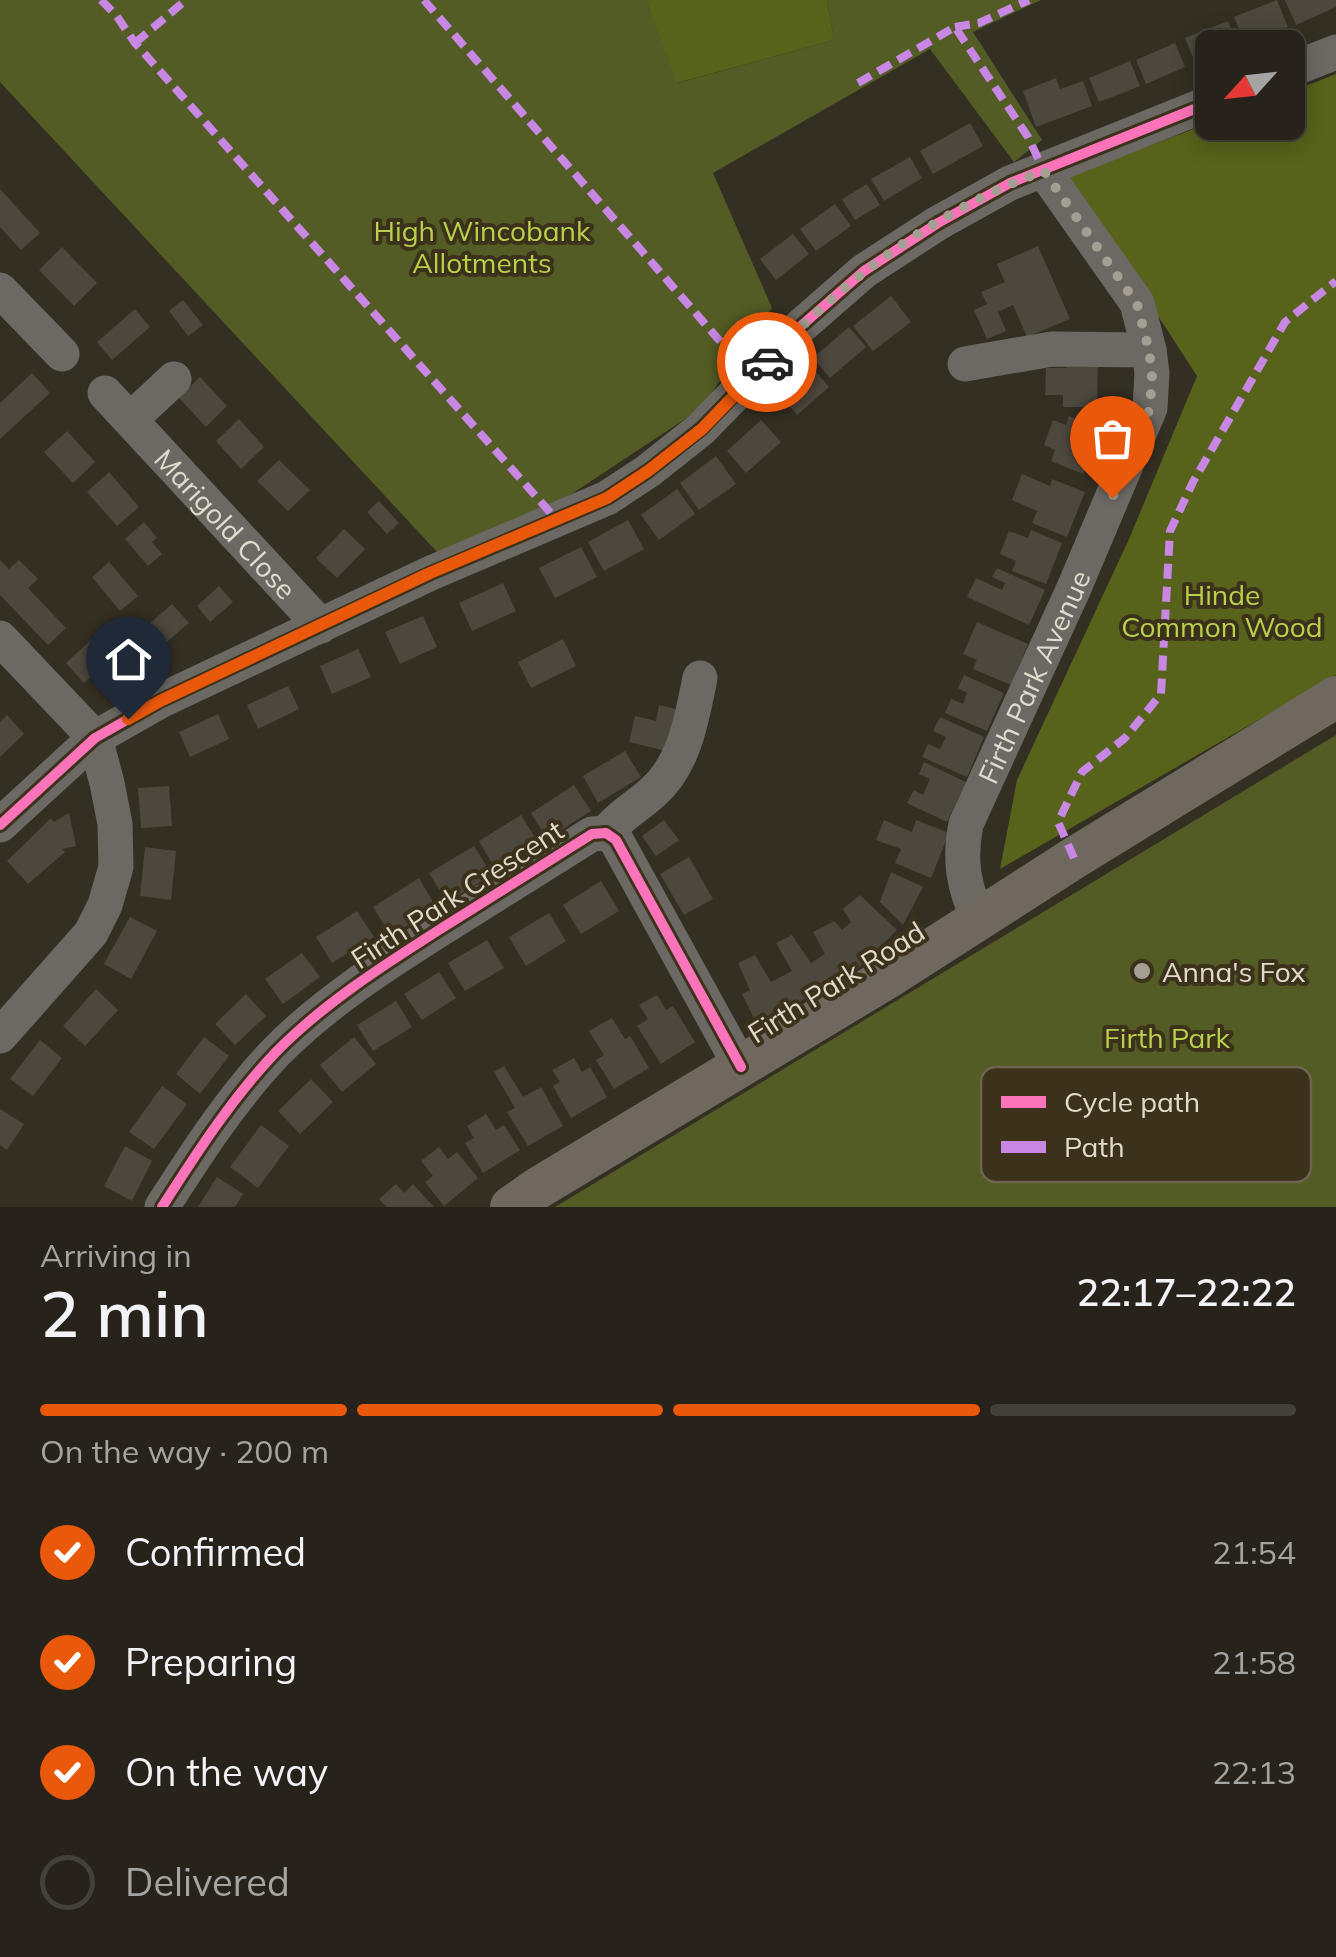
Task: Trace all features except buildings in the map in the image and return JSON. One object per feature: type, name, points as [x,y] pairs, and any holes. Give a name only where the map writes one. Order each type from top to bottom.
[{"type":"main road","name":"Firth Park Road","points":[[510,1207],[1336,696]]},
{"type":"street","points":[[1305,64],[1336,52]]},
{"type":"street","points":[[0,825],[95,738],[160,701],[430,573],[607,498],[702,429],[800,326],[864,272],[952,215],[1010,183],[1195,109]]},
{"type":"street","name":"Firth Park Avenue","points":[[979,919],[968,896],[962,868],[966,824],[1074,588],[1150,408],[1149,350],[1137,304],[1044,171]]},
{"type":"street","points":[[1,294],[62,354]]},
{"type":"street","points":[[965,364],[1052,349],[1149,350]]},
{"type":"street","points":[[130,419],[174,379]]},
{"type":"street","name":"Marigold Close","points":[[105,393],[321,626]]},
{"type":"street","points":[[0,638],[95,738],[115,824],[116,867],[105,905],[91,933],[0,1036]]},
{"type":"street","name":"Firth Park Crescent","points":[[606,833],[624,812],[656,790],[672,769],[688,734],[700,678]]},
{"type":"street","name":"Firth Park Crescent","points":[[162,1207],[256,1076],[321,1012],[391,960],[592,834],[606,833],[616,840],[741,1067]]},
{"type":"green space","name":"High Wincobank Allotments","points":[[0,0],[646,0],[678,83],[834,40],[827,0],[1041,0],[973,32],[1042,140],[1014,162],[930,49],[713,173],[772,308],[700,409],[558,503],[439,554],[0,82]]},
{"type":"green space","points":[[646,0],[827,0],[834,40],[677,83]]},
{"type":"green space","name":"Hinde Common Wood","points":[[1336,74],[1336,675],[1000,869],[1017,780],[1129,539],[1197,376],[1068,177],[1195,128],[1195,140],[1305,140],[1305,86]]},
{"type":"green space","name":"Firth Park","points":[[1336,735],[1336,1207],[555,1207]]},
{"type":"marked path","points":[[101,0],[556,519]]},
{"type":"marked path","points":[[135,43],[186,0]]},
{"type":"marked path","points":[[424,0],[752,378]]},
{"type":"marked path","points":[[955,27],[979,23],[1029,0]]},
{"type":"marked path","points":[[858,83],[955,27],[1028,137],[1044,171]]},
{"type":"marked path","points":[[1074,858],[1058,822],[1082,772],[1125,738],[1161,694],[1170,531],[1193,482],[1285,322],[1336,281]]},
{"type":"cycle path","points":[[0,825],[95,738],[160,701],[431,573],[607,498],[701,429],[801,326],[864,271],[938,223],[1010,183],[1195,109]]},
{"type":"cycle path","points":[[162,1207],[244,1088],[314,1017],[398,956],[592,834],[606,833],[616,840],[741,1067]]},
{"type":"way so far","points":[[767,362],[800,326],[864,272],[938,223],[1010,183],[1044,171],[1137,304],[1149,350],[1150,408],[1112,498]]},
{"type":"place","name":"Anna's Fox","points":[[1142,971]]},
{"type":"route","points":[[128,719],[430,573],[607,498],[702,429],[767,362]]}]
